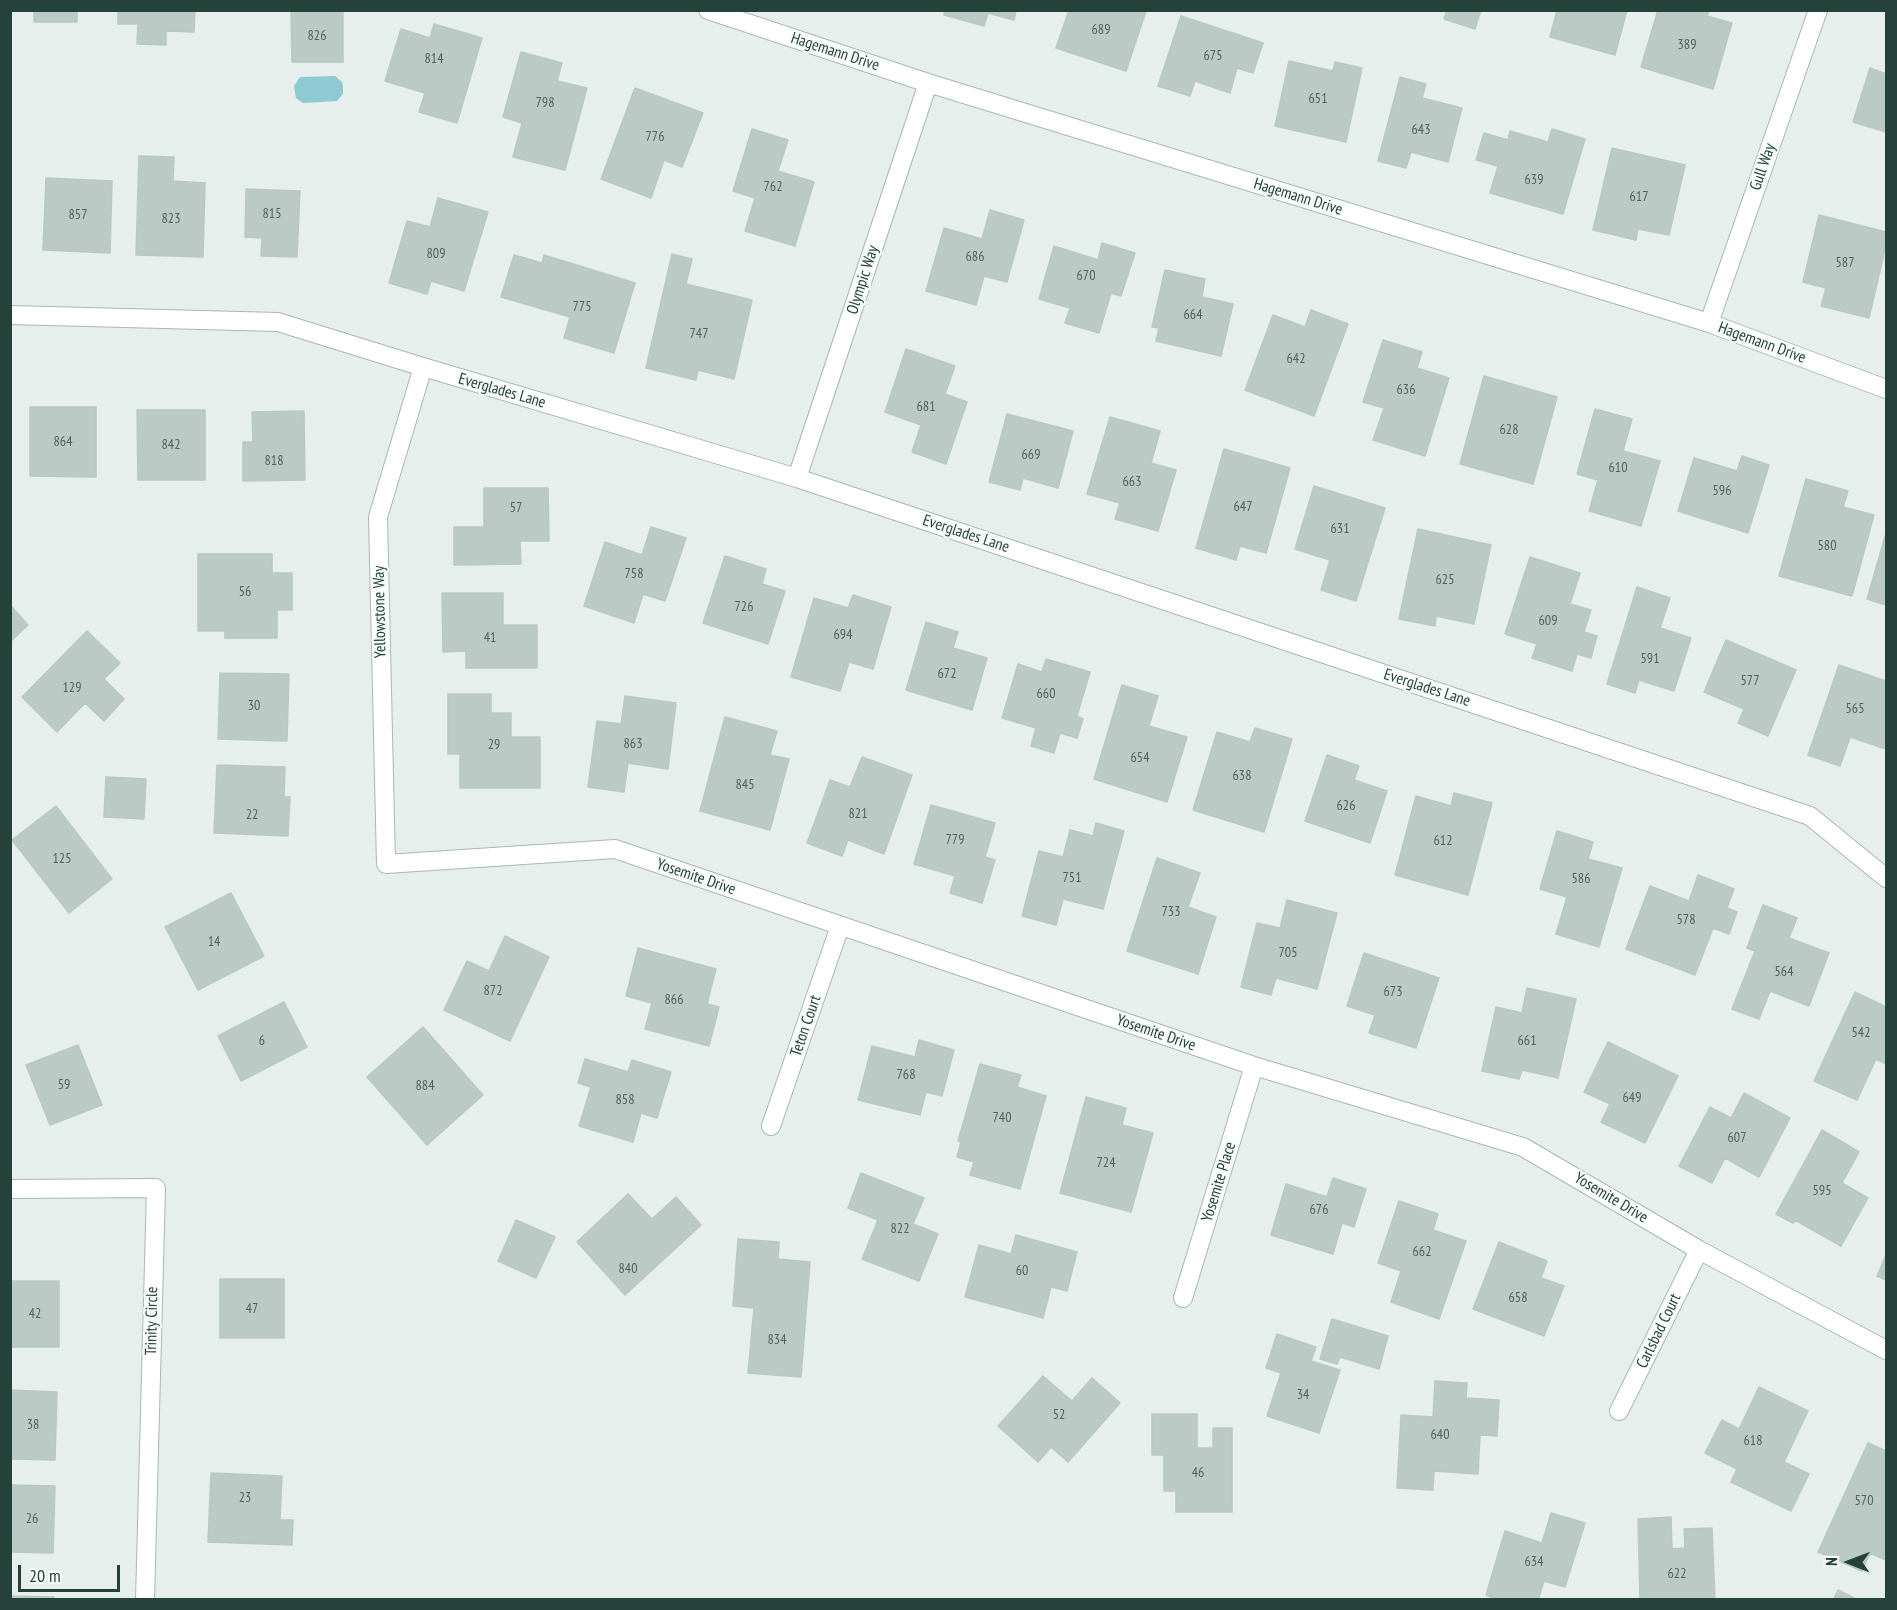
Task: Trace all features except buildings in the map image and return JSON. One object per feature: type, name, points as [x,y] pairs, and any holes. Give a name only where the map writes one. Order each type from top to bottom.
[{"type":"street","name":"Hagemann Drive","points":[[708,10],[928,83],[1709,323],[1887,389]]},
{"type":"street","name":"Gull Way","points":[[1709,323],[1818,10]]},
{"type":"street","name":"Olympic Way","points":[[797,478],[928,83]]},
{"type":"street","name":"Everglades Lane","points":[[10,315],[278,322],[797,478],[1810,816],[1887,878]]},
{"type":"street","name":"Yellowstone Way","points":[[386,864],[378,517],[423,367]]},
{"type":"street","name":"Yosemite Drive","points":[[386,864],[615,849],[1254,1066],[1523,1147],[1699,1250],[1887,1350]]},
{"type":"street","name":"Teton Court","points":[[771,1126],[840,926]]},
{"type":"street","name":"Yosemite Place","points":[[1183,1299],[1254,1066]]},
{"type":"street","name":"Trinity Circle","points":[[10,1189],[156,1188],[145,1599]]},
{"type":"street","name":"Carlsbad Court","points":[[1619,1411],[1699,1250]]},
{"type":"water","points":[[335,76],[343,86],[343,94],[337,101],[303,103],[296,98],[294,86],[300,77]]}]
